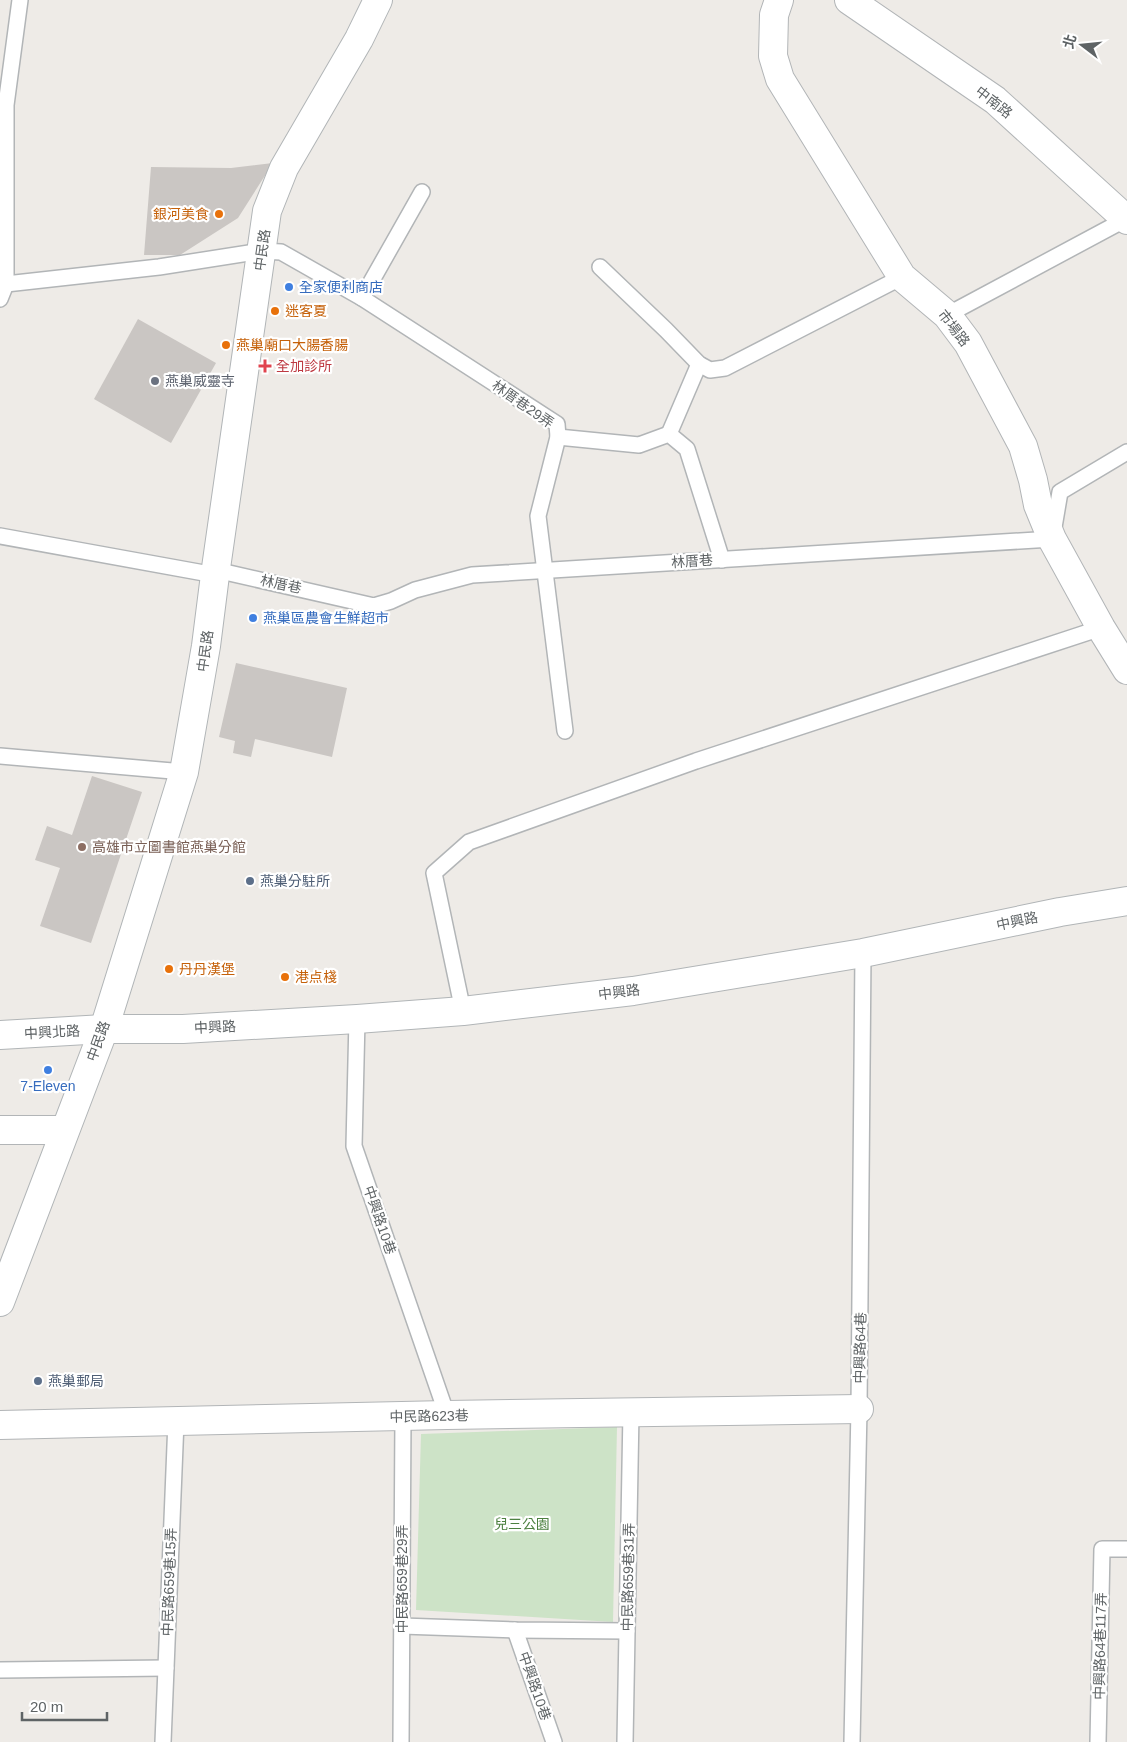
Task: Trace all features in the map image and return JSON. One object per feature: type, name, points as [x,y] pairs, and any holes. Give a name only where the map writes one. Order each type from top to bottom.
[{"type":"street","name":"中民路","points":[[0,1302],[104,1029],[184,772],[206,646],[267,211],[284,168],[359,39],[378,0]]},
{"type":"street","name":"市場路","points":[[779,0],[774,15],[773,56],[780,79],[902,277],[948,315],[968,344],[1023,446],[1038,505],[1052,539],[1101,628],[1127,670]]},
{"type":"street","name":"中南路","points":[[849,0],[995,100],[1127,220]]},
{"type":"street","name":"中興路","points":[[104,1029],[183,1029],[357,1019],[463,1011],[633,991],[863,954],[1060,912],[1127,901]]},
{"type":"street","name":"中興北路","points":[[0,1035],[104,1029]]},
{"type":"street","points":[[0,1130],[64,1130]]},
{"type":"street","name":"中民路623巷","points":[[0,1425],[447,1415],[859,1410]]},
{"type":"lane","points":[[0,299],[6,284],[3,105],[20,0]]},
{"type":"lane","points":[[362,298],[422,192]]},
{"type":"lane","points":[[948,315],[1127,220]]},
{"type":"lane","name":"林厝巷29弄","points":[[6,284],[159,267],[262,251],[282,252],[362,298],[557,424],[558,438],[638,445],[670,434]]},
{"type":"lane","points":[[600,267],[699,364],[710,370],[725,368],[902,277]]},
{"type":"lane","points":[[699,364],[670,434],[687,449],[722,560]]},
{"type":"lane","points":[[558,438],[538,516],[565,731]]},
{"type":"lane","points":[[1052,539],[1060,492],[1127,452]]},
{"type":"lane","name":"林厝巷","points":[[0,536],[215,572],[374,606],[391,601],[415,590],[472,575],[1052,539]]},
{"type":"lane","points":[[463,1011],[434,873],[469,842],[696,761],[1101,628]]},
{"type":"lane","points":[[0,756],[184,772]]},
{"type":"lane","name":"中興路64巷","points":[[852,1742],[859,1410],[863,954]]},
{"type":"lane","name":"中興路10巷","points":[[357,1019],[354,1146],[447,1415]]},
{"type":"lane","name":"中民路659巷31弄","points":[[625,1742],[631,1412]]},
{"type":"lane","name":"中民路659巷29弄","points":[[401,1742],[403,1416]]},
{"type":"lane","name":"中民路659巷15弄","points":[[163,1742],[176,1421]]},
{"type":"lane","name":"中興路64巷117弄","points":[[1098,1742],[1102,1549],[1127,1550]]},
{"type":"lane","points":[[402,1626],[515,1630],[627,1630]]},
{"type":"lane","name":"中興路10巷","points":[[515,1630],[554,1742]]},
{"type":"lane","points":[[0,1670],[166,1668]]},
{"type":"green space","name":"兒三公園","points":[[617,1427],[613,1622],[416,1610],[421,1434]]},
{"type":"building","points":[[273,163],[238,218],[180,255],[144,255],[151,167],[231,168]]},
{"type":"building","name":"燕巢威靈寺","points":[[138,319],[216,363],[171,443],[94,399]]},
{"type":"building","points":[[236,663],[347,688],[332,757],[255,739],[251,757],[233,753],[235,741],[219,737]]},
{"type":"building","name":"高雄市立圖書館燕巢分館","points":[[92,776],[142,792],[91,943],[40,926],[60,868],[35,860],[47,826],[72,835]]},
{"type":"place","name":"銀河美食","points":[[219,214]]},
{"type":"place","name":"全家便利商店","points":[[289,287]]},
{"type":"place","name":"迷客夏","points":[[275,311]]},
{"type":"place","name":"燕巢廟口大腸香腸","points":[[226,345]]},
{"type":"place","name":"全加診所","points":[[265,366]]},
{"type":"place","name":"燕巢威靈寺","points":[[155,381]]},
{"type":"place","name":"燕巢區農會生鮮超市","points":[[253,618]]},
{"type":"place","name":"高雄市立圖書館燕巢分館","points":[[82,847]]},
{"type":"place","name":"燕巢分駐所","points":[[250,881]]},
{"type":"place","name":"丹丹漢堡","points":[[169,969]]},
{"type":"place","name":"港点棧","points":[[285,977]]},
{"type":"place","name":"7-Eleven","points":[[48,1070]]},
{"type":"place","name":"燕巢郵局","points":[[38,1381]]}]
